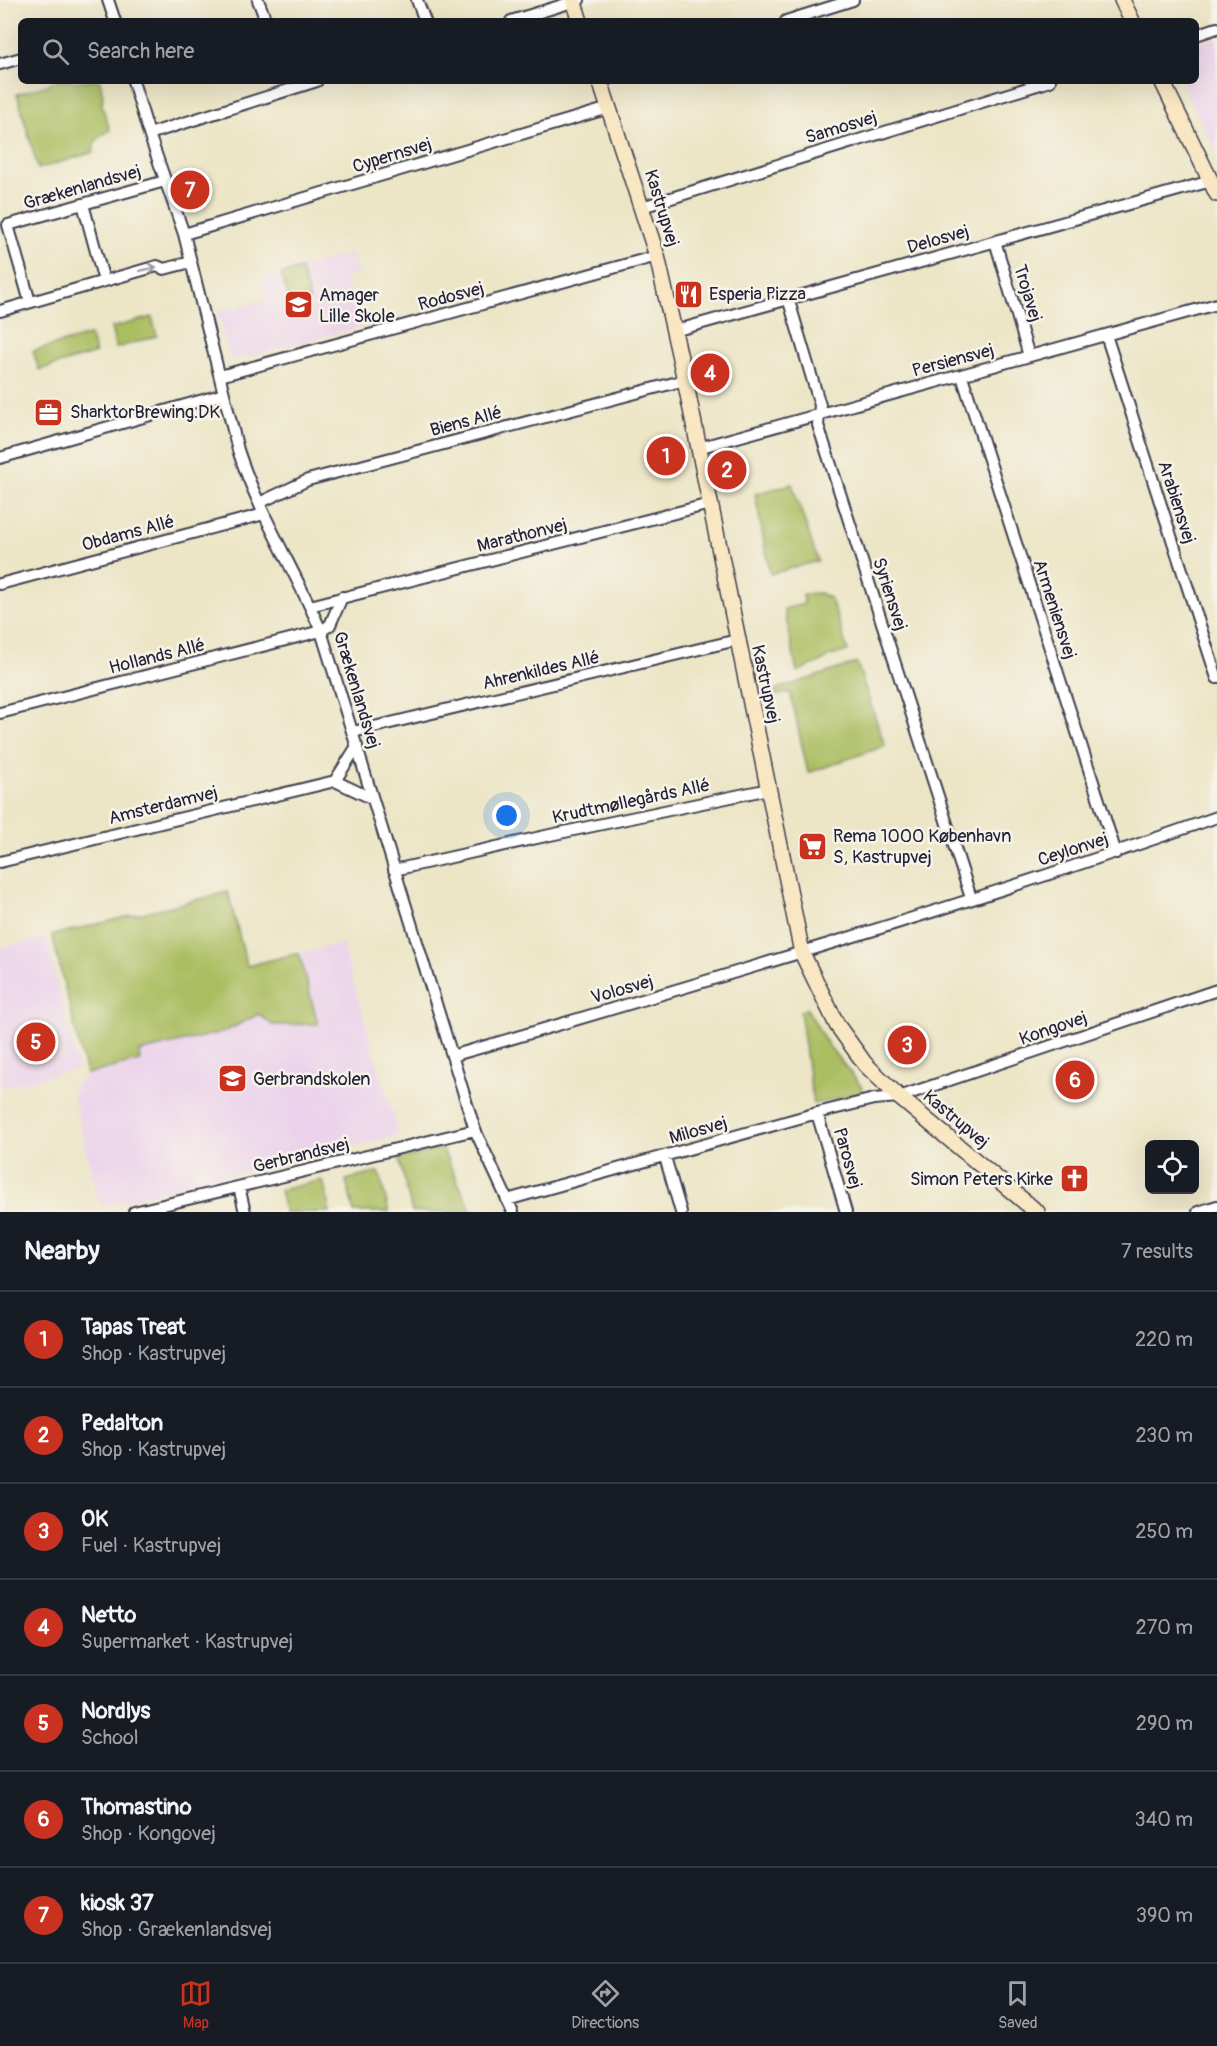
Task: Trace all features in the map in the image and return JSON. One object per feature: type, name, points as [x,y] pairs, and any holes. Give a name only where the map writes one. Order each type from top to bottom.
[{"type":"street","points":[[108,0],[114,18]]},
{"type":"street","points":[[258,0],[265,18]]},
{"type":"street","points":[[417,0],[424,18]]},
{"type":"street","points":[[796,18],[854,0]]},
{"type":"street","points":[[1122,0],[1131,18]]},
{"type":"street","points":[[521,18],[576,1],[579,18]]},
{"type":"street","points":[[1199,34],[1217,27]]},
{"type":"street","points":[[0,64],[18,59]]},
{"type":"street","name":"Grækenlandsvej","points":[[134,84],[184,234],[248,482],[321,631],[475,1130],[513,1212]]},
{"type":"street","name":"Kastrupvej","points":[[601,84],[657,256],[685,380],[802,953],[837,1024],[865,1064],[899,1097],[1037,1212]]},
{"type":"street","name":"Samosvej","points":[[642,207],[1040,84]]},
{"type":"street","points":[[1163,84],[1214,187]]},
{"type":"street","points":[[149,134],[292,85]]},
{"type":"street","name":"Cypernsvej","points":[[184,234],[609,108]]},
{"type":"street","name":"Grækenlandsvej","points":[[30,302],[8,225],[165,181]]},
{"type":"street","name":"Delosvej","points":[[674,331],[995,241],[1214,187]]},
{"type":"street","points":[[83,204],[104,281]]},
{"type":"street","name":"Trojavej","points":[[995,241],[1029,356]]},
{"type":"street","name":"Rodosvej","points":[[220,376],[657,256]]},
{"type":"street","points":[[0,310],[157,266],[164,269],[191,262]]},
{"type":"street","name":"Syriensvej","points":[[788,298],[820,405],[818,425],[971,898]]},
{"type":"street","name":"Persiensvej","points":[[698,448],[1217,304]]},
{"type":"street","name":"Arabiensvej","points":[[1106,335],[1217,678]]},
{"type":"street","name":"Armeniensvej","points":[[962,376],[1116,853]]},
{"type":"street","name":"Biens Allé","points":[[259,503],[308,480],[685,380]]},
{"type":"street","points":[[0,458],[224,394]]},
{"type":"street","name":"Marathonvej","points":[[310,606],[710,504]]},
{"type":"street","name":"Obdams Allé","points":[[0,584],[264,514]]},
{"type":"street","points":[[321,631],[330,625],[342,597]]},
{"type":"street","name":"Hollands Allé","points":[[0,713],[321,631]]},
{"type":"street","name":"Ahrenkildes Allé","points":[[353,732],[737,640]]},
{"type":"street","points":[[357,746],[335,781],[371,798]]},
{"type":"street","name":"Amsterdamvej","points":[[0,862],[335,781]]},
{"type":"street","name":"Krudtmøllegårds Allé","points":[[394,870],[769,789]]},
{"type":"street","name":"Ceylonvej","points":[[802,953],[1116,853],[1217,818]]},
{"type":"street","name":"Volosvej","points":[[452,1056],[802,953]]},
{"type":"street","name":"Kongovej","points":[[899,1097],[1217,990]]},
{"type":"street","name":"Milosvej","points":[[507,1200],[818,1113],[874,1099],[899,1097]]},
{"type":"street","name":"Parosvej","points":[[818,1113],[846,1212]]},
{"type":"street","name":"Gerbrandsvej","points":[[134,1212],[475,1130]]},
{"type":"street","points":[[665,1157],[681,1212]]},
{"type":"street","points":[[239,1187],[245,1212]]},
{"type":"street","points":[[1198,1212],[1217,1206]]},
{"type":"shaded area","points":[[1217,37],[1217,155],[1182,84],[1199,84],[1199,43]]},
{"type":"shaded area","name":"Amager Lille Skole","points":[[352,253],[358,274],[345,278],[360,327],[235,360],[229,356],[218,312],[267,299],[262,278]]},
{"type":"shaded area","points":[[46,937],[78,1069],[0,1088],[0,948]]},
{"type":"shaded area","name":"Gerbrandskolen","points":[[342,944],[399,1135],[100,1206],[73,1097],[76,1085],[86,1074],[140,1061],[138,1052],[226,1031],[260,1014],[317,1024],[299,953]]},
{"type":"green space","points":[[49,84],[101,84],[102,105],[110,130],[96,141],[94,152],[38,169],[17,94]]},
{"type":"green space","points":[[301,269],[310,300],[291,306],[281,274]]},
{"type":"green space","points":[[152,317],[157,336],[116,348],[111,328]]},
{"type":"green space","points":[[90,335],[96,353],[39,370],[33,351]]},
{"type":"green space","points":[[792,484],[818,561],[770,574],[755,494]]},
{"type":"green space","points":[[820,593],[831,599],[848,651],[827,657],[797,672],[784,609],[804,604],[803,594]]},
{"type":"green space","points":[[857,663],[885,746],[808,773],[790,692],[775,696],[774,690]]},
{"type":"green space","points":[[228,892],[247,966],[299,953],[318,1024],[272,1025],[259,1014],[226,1031],[139,1052],[140,1061],[86,1074],[52,935]]},
{"type":"green space","points":[[807,1009],[828,1045],[862,1087],[861,1093],[813,1104],[800,1011]]},
{"type":"green space","points":[[442,1148],[472,1212],[412,1212],[399,1159]]},
{"type":"green space","points":[[379,1172],[389,1212],[354,1212],[346,1180]]},
{"type":"green space","points":[[323,1180],[330,1212],[285,1212],[280,1190]]},
{"type":"place","name":"kiosk 37","points":[[190,190]]},
{"type":"place","name":"Esperia Pizza","points":[[688,294]]},
{"type":"place","name":"Amager Lille Skole","points":[[298,305]]},
{"type":"place","name":"Netto","points":[[710,373]]},
{"type":"place","name":"SharktorBrewing.DK","points":[[49,412]]},
{"type":"place","name":"Tapas Treat","points":[[666,456]]},
{"type":"place","name":"Pedalton","points":[[727,470]]},
{"type":"place","name":"Rema 1000 København S, Kastrupvej","points":[[812,846]]},
{"type":"place","name":"Nordlys","points":[[36,1042]]},
{"type":"place","name":"OK","points":[[907,1045]]},
{"type":"place","name":"Gerbrandskolen","points":[[232,1079]]},
{"type":"place","name":"Thomastino","points":[[1075,1080]]},
{"type":"place","name":"Simon Peters Kirke","points":[[1074,1179]]}]
